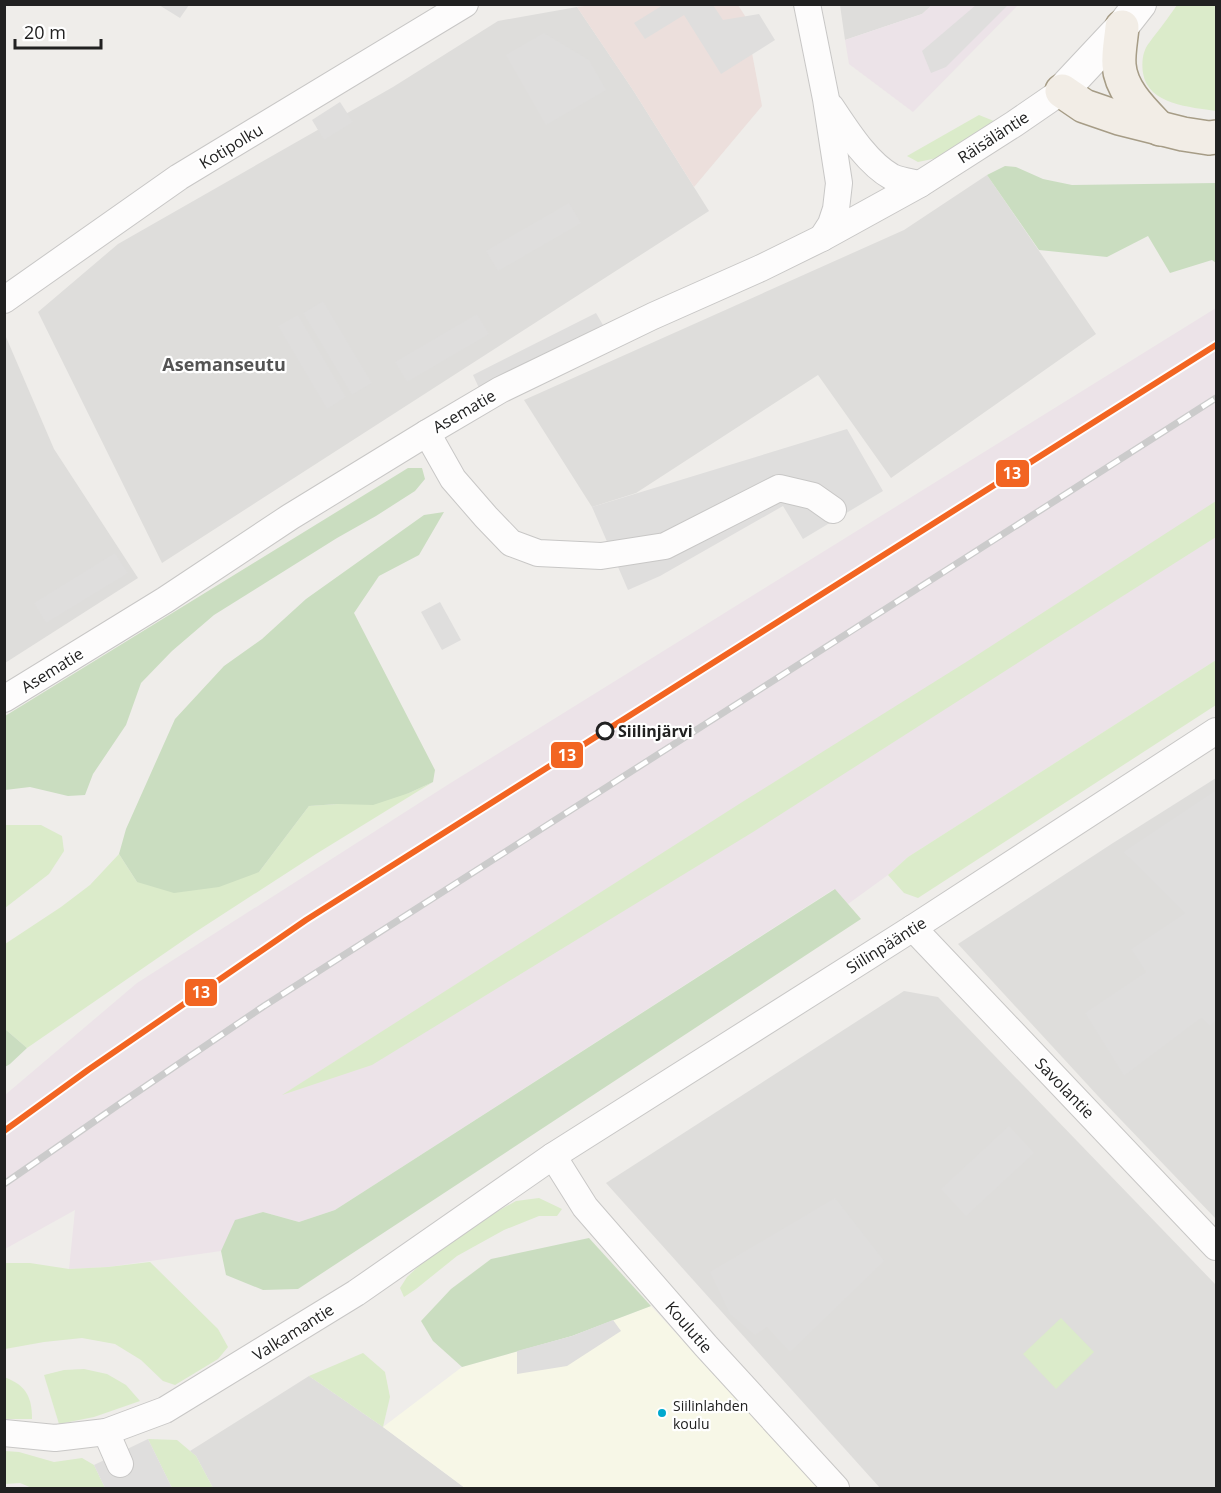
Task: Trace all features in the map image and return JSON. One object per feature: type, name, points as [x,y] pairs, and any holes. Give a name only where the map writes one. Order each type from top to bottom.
[{"type":"main road","points":[[1131,16],[1119,66],[1125,86],[1138,106],[1160,129]]},
{"type":"main road","points":[[1062,91],[1084,106],[1119,118],[1160,129],[1209,138],[1216,137]]},
{"type":"street","name":"Kotipolku","points":[[4,300],[179,177],[465,4]]},
{"type":"street","points":[[807,4],[826,99],[839,183],[836,209],[831,224],[822,238]]},
{"type":"street","name":"Räisäläntie","points":[[822,238],[920,184],[1062,91],[1131,16]]},
{"type":"street","points":[[826,99],[849,134],[875,164],[893,177],[920,184]]},
{"type":"street","name":"Asematie","points":[[4,699],[165,600],[290,517],[500,390],[822,238]]},
{"type":"street","points":[[427,433],[453,479],[486,517],[511,543],[538,553],[600,556],[665,546],[779,488],[813,496],[833,510]]},
{"type":"street","name":"Siilinpääntie","points":[[553,1156],[913,928],[1216,731]]},
{"type":"street","name":"Savolantie","points":[[913,928],[1216,1247]]},
{"type":"street","name":"Valkamantie","points":[[4,1433],[55,1438],[105,1432],[165,1410],[356,1293],[553,1156]]},
{"type":"street","name":"Koulutie","points":[[553,1156],[585,1207],[706,1346],[836,1488]]},
{"type":"street","points":[[105,1432],[120,1464]]},
{"type":"shaded area","points":[[599,4],[738,5],[745,16],[762,106],[694,187],[577,7]]},
{"type":"shaded area","points":[[159,5],[189,5],[180,18]]},
{"type":"shaded area","points":[[663,5],[713,5],[723,20],[759,14],[775,40],[721,74],[684,15],[645,39],[634,23]]},
{"type":"shaded area","points":[[840,5],[932,5],[922,14],[845,40]]},
{"type":"shaded area","points":[[932,5],[1018,5],[913,112],[849,64],[845,40],[922,14]]},
{"type":"shaded area","points":[[976,5],[1008,5],[946,67],[931,73],[922,51]]},
{"type":"shaded area","points":[[577,7],[633,90],[709,211],[162,563],[38,312],[118,244],[393,87],[498,21]]},
{"type":"shaded area","points":[[544,33],[589,60],[606,90],[546,125],[506,55]]},
{"type":"shaded area","points":[[340,102],[353,122],[324,140],[312,120]]},
{"type":"shaded area","points":[[987,175],[1096,334],[891,478],[818,375],[636,493],[592,507],[524,400],[904,230]]},
{"type":"shaded area","points":[[569,203],[581,223],[498,271],[486,251]]},
{"type":"shaded area","points":[[323,301],[372,383],[352,395],[303,313]]},
{"type":"shaded area","points":[[1216,308],[1216,660],[908,857],[888,875],[848,904],[834,889],[335,1210],[299,1222],[263,1212],[236,1220],[221,1251],[108,1267],[69,1269],[75,1210],[5,1249],[5,1095],[137,983],[449,784]]},
{"type":"shaded area","points":[[596,313],[603,325],[479,388],[473,375]]},
{"type":"shaded area","points":[[477,314],[489,334],[407,382],[395,362]]},
{"type":"shaded area","points":[[298,315],[346,397],[327,409],[278,326]]},
{"type":"shaded area","points":[[6,337],[54,449],[138,578],[5,663]]},
{"type":"shaded area","points":[[847,429],[883,491],[803,539],[783,506],[660,576],[628,590],[592,507]]},
{"type":"shaded area","points":[[115,553],[128,573],[46,623],[34,603]]},
{"type":"shaded area","points":[[440,602],[461,640],[442,650],[421,612]]},
{"type":"shaded area","points":[[1216,778],[1216,1219],[1098,1096],[958,944]]},
{"type":"shaded area","points":[[1216,790],[1216,1021],[1210,1026],[1201,1018],[1124,1076],[1085,1013],[1146,972],[1131,949],[1185,913],[1123,852]]},
{"type":"shaded area","points":[[904,991],[938,997],[1216,1285],[1216,1488],[880,1488],[606,1183]]},
{"type":"shaded area","points":[[1009,1126],[1034,1153],[966,1216],[941,1189]]},
{"type":"shaded area","points":[[835,1198],[884,1261],[790,1352],[767,1327],[755,1335],[730,1314],[710,1272]]},
{"type":"shaded area","name":"Siilinlahden koulu","points":[[651,1306],[818,1488],[465,1488],[383,1427],[462,1367],[572,1336]]},
{"type":"shaded area","points":[[613,1320],[621,1331],[567,1366],[517,1374],[517,1351],[572,1336]]},
{"type":"shaded area","points":[[309,1376],[465,1488],[213,1488],[196,1456],[190,1451]]},
{"type":"shaded area","points":[[148,1439],[172,1488],[105,1488],[94,1465]]},
{"type":"green space","points":[[1177,5],[1216,5],[1216,111],[1172,102],[1153,92],[1147,84],[1142,67],[1145,50]]},
{"type":"green space","points":[[979,115],[994,121],[947,153],[937,158],[918,162],[907,156]]},
{"type":"green space","points":[[1005,166],[1016,167],[1043,179],[1072,185],[1216,183],[1216,263],[1212,260],[1170,273],[1148,236],[1107,257],[1039,250],[987,175]]},
{"type":"green space","points":[[408,468],[422,468],[425,479],[415,491],[214,615],[172,651],[141,683],[126,725],[93,774],[85,795],[68,796],[30,787],[5,790],[5,716]]},
{"type":"green space","points":[[1216,501],[1216,537],[753,832],[372,1065],[282,1095],[971,659]]},
{"type":"green space","points":[[444,512],[419,555],[379,576],[354,613],[435,770],[433,782],[373,805],[309,806],[259,872],[219,887],[174,893],[137,882],[119,854],[126,829],[175,719],[224,666],[262,639],[306,599],[424,515]]},
{"type":"green space","points":[[1216,660],[1216,705],[918,898],[904,893],[888,875],[908,857]]},
{"type":"green space","points":[[433,782],[194,933],[27,1048],[5,1029],[5,944],[90,885],[119,854],[137,882],[259,872],[309,806],[409,793]]},
{"type":"green space","points":[[5,825],[41,825],[62,836],[64,851],[49,874],[5,908]]},
{"type":"green space","points":[[835,889],[861,919],[298,1289],[263,1290],[226,1275],[221,1251],[235,1220],[263,1212],[299,1222],[335,1210]]},
{"type":"green space","points":[[5,1029],[27,1048],[5,1067]]},
{"type":"green space","points":[[539,1198],[562,1209],[557,1216],[539,1216],[504,1230],[457,1256],[404,1297],[400,1288],[407,1277],[448,1239],[516,1201]]},
{"type":"green space","points":[[589,1238],[651,1306],[572,1336],[462,1367],[433,1341],[421,1321],[451,1289],[491,1259]]},
{"type":"green space","points":[[150,1262],[218,1329],[228,1347],[218,1359],[175,1385],[163,1381],[141,1360],[115,1344],[82,1338],[5,1349],[5,1263],[30,1263],[69,1269]]},
{"type":"green space","points":[[1061,1318],[1094,1352],[1056,1389],[1023,1354]]},
{"type":"green space","points":[[363,1353],[385,1372],[390,1397],[383,1427],[309,1376]]},
{"type":"green space","points":[[84,1369],[107,1374],[126,1385],[140,1401],[94,1417],[59,1424],[44,1375],[64,1370]]},
{"type":"green space","points":[[4,1377],[23,1388],[31,1404],[32,1419],[5,1419]]},
{"type":"green space","points":[[148,1439],[177,1440],[196,1456],[213,1488],[172,1488]]},
{"type":"green space","points":[[5,1451],[19,1452],[54,1462],[82,1458],[94,1465],[105,1488],[32,1488],[20,1483],[5,1484]]},
{"type":"railway","points":[[4,1184],[264,1006],[1216,398]]},
{"type":"transit line","name":"13","points":[[4,1131],[88,1070],[306,920],[1216,345]]},
{"type":"place","name":"Siilinjärvi","points":[[605,731]]},
{"type":"place","name":"Siilinlahden koulu","points":[[662,1413]]},
{"type":"district","name":"Asemanseutu","points":[[224,364]]}]
